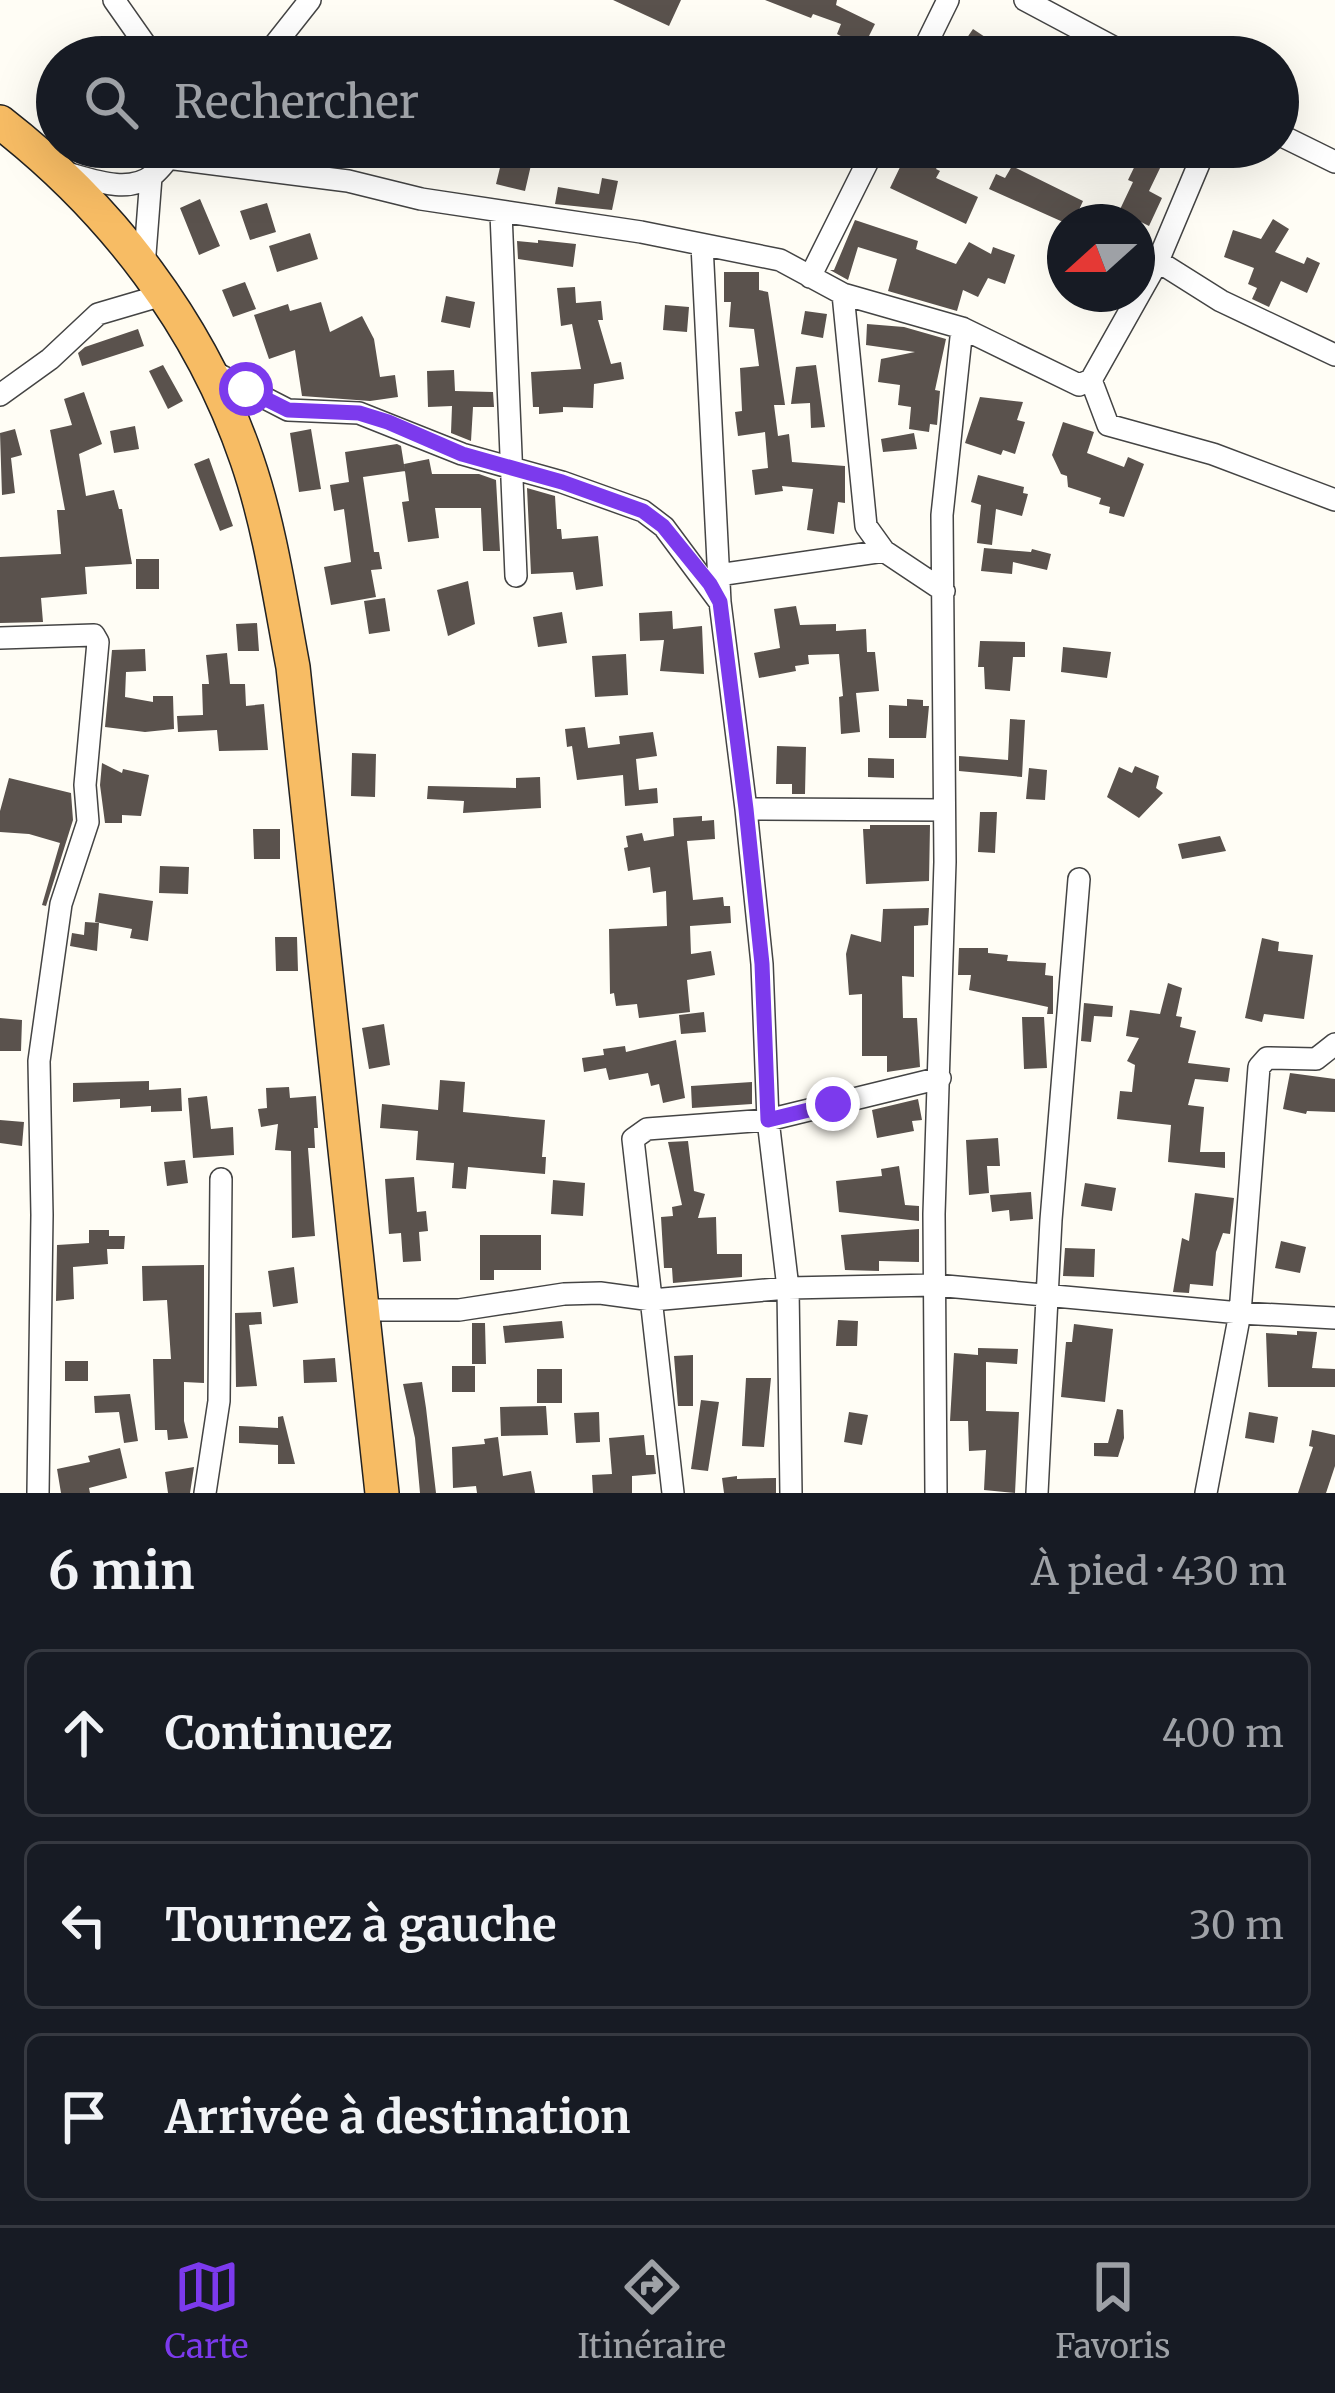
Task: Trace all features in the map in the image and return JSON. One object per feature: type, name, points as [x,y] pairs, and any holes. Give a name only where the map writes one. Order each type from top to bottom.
[{"type":"highway","points":[[2,127],[36,154]]},
{"type":"highway","points":[[53,168],[166,294],[210,370],[247,461],[268,536],[293,667],[382,1493]]},
{"type":"street","points":[[114,0],[139,36]]},
{"type":"street","points":[[282,36],[310,0]]},
{"type":"street","points":[[930,36],[948,0]]},
{"type":"street","points":[[1025,0],[1093,36]]},
{"type":"street","points":[[1299,144],[1335,162]]},
{"type":"street","points":[[144,267],[152,177],[160,168]]},
{"type":"street","points":[[277,168],[501,213],[641,232],[780,260],[843,294],[962,328],[1071,384],[1086,385],[1156,260],[1197,168]]},
{"type":"street","points":[[809,277],[864,168]]},
{"type":"street","points":[[56,170],[120,184],[152,177]]},
{"type":"street","points":[[501,213],[516,576]]},
{"type":"street","points":[[702,245],[716,587],[762,964],[768,1120],[788,1288],[791,1493]]},
{"type":"street","points":[[1156,260],[1222,302],[1335,355]]},
{"type":"street","points":[[2,386],[50,359],[98,314],[166,294]]},
{"type":"street","points":[[843,294],[866,526],[884,551],[944,592]]},
{"type":"street","points":[[936,1493],[940,956],[946,862],[946,461],[962,328]]},
{"type":"street","points":[[210,370],[288,410],[359,413],[462,454],[514,467],[653,516],[716,587]]},
{"type":"street","points":[[1091,380],[1108,425],[1213,454],[1335,500]]},
{"type":"street","points":[[716,587],[884,551]]},
{"type":"street","points":[[0,638],[88,634],[98,642],[85,785],[88,822],[61,904],[39,1060],[38,1493]]},
{"type":"street","points":[[746,809],[943,810]]},
{"type":"street","points":[[1037,1493],[1046,1293],[1079,879]]},
{"type":"street","points":[[1206,1493],[1240,1313],[1259,1067],[1274,1058],[1316,1059],[1335,1044]]},
{"type":"street","points":[[673,1493],[633,1139],[647,1129],[768,1120],[940,1078]]},
{"type":"street","points":[[205,1493],[219,1401],[221,1179]]},
{"type":"street","points":[[364,1310],[459,1310],[564,1294],[652,1300],[788,1288],[935,1285],[1335,1318]]},
{"type":"building","points":[[613,0],[681,0],[669,26]]},
{"type":"building","points":[[765,0],[837,0],[836,5],[875,24],[869,36],[841,36],[837,34],[841,24],[813,14],[811,18]]},
{"type":"building","points":[[500,168],[530,168],[525,191],[496,184]]},
{"type":"building","points":[[900,168],[937,168],[936,178],[978,197],[966,224],[890,188]]},
{"type":"building","points":[[1016,168],[1083,201],[1047,204],[1047,215],[989,189],[996,174],[1005,178]]},
{"type":"building","points":[[1134,168],[1160,168],[1149,191],[1162,198],[1155,213],[1155,204],[1123,204],[1133,182],[1128,180]]},
{"type":"building","points":[[602,178],[618,181],[612,210],[555,204],[558,187],[599,194]]},
{"type":"building","points":[[200,199],[220,246],[199,255],[180,208]]},
{"type":"building","points":[[267,203],[276,232],[250,240],[240,211]]},
{"type":"building","points":[[1273,219],[1289,229],[1275,252],[1304,264],[1307,257],[1320,263],[1307,293],[1281,281],[1269,307],[1252,299],[1257,288],[1248,284],[1254,268],[1224,257],[1233,230],[1261,239]]},
{"type":"building","points":[[855,220],[918,241],[916,249],[956,264],[969,242],[991,254],[993,247],[1015,255],[1005,284],[988,278],[978,297],[963,290],[957,311],[888,291],[897,259],[858,247],[848,280],[830,270]]},
{"type":"building","points":[[310,233],[318,259],[277,272],[269,246]]},
{"type":"building","points":[[517,241],[576,244],[573,267],[518,259]]},
{"type":"building","points":[[724,272],[759,272],[759,290],[768,292],[785,405],[774,405],[778,436],[789,434],[792,462],[845,466],[845,503],[838,502],[834,534],[807,530],[813,489],[782,486],[783,491],[755,495],[752,470],[768,468],[765,432],[738,436],[735,412],[742,411],[740,368],[759,366],[754,329],[729,327],[731,302],[724,302]]},
{"type":"building","points":[[245,282],[256,309],[233,317],[222,290]]},
{"type":"building","points":[[575,287],[576,303],[601,301],[603,320],[598,320],[611,364],[621,362],[624,379],[594,384],[593,408],[563,407],[563,412],[539,414],[539,407],[533,407],[531,372],[581,369],[572,324],[561,326],[557,288]]},
{"type":"building","points":[[446,296],[475,302],[470,328],[441,322]]},
{"type":"building","points":[[321,302],[330,332],[362,316],[374,339],[380,377],[395,375],[398,397],[370,401],[302,396],[295,350],[269,359],[254,315],[288,304],[290,311]]},
{"type":"building","points":[[665,305],[689,307],[687,332],[663,330]]},
{"type":"building","points":[[805,311],[827,314],[823,338],[801,334]]},
{"type":"building","points":[[867,324],[904,327],[946,339],[935,390],[940,391],[937,425],[930,424],[929,432],[909,429],[911,407],[898,405],[900,385],[878,382],[881,359],[915,352],[866,345]]},
{"type":"building","points":[[138,329],[144,346],[82,366],[78,353],[85,347]]},
{"type":"building","points":[[163,365],[183,401],[168,409],[149,371]]},
{"type":"building","points":[[816,365],[825,427],[811,428],[810,403],[791,404],[796,367]]},
{"type":"building","points":[[454,370],[455,391],[493,392],[494,407],[473,407],[471,441],[451,433],[452,406],[428,407],[427,371]]},
{"type":"building","points":[[84,392],[102,444],[79,454],[86,496],[114,490],[132,564],[85,567],[87,594],[41,598],[43,622],[0,623],[0,557],[61,554],[57,510],[65,510],[50,430],[72,425],[64,399]]},
{"type":"building","points":[[980,397],[1023,402],[1017,420],[1025,422],[1015,454],[1003,450],[1001,455],[965,443]]},
{"type":"building","points":[[1063,422],[1094,432],[1087,453],[1124,467],[1128,457],[1144,464],[1124,517],[1109,513],[1110,507],[1099,504],[1101,498],[1068,487],[1067,476],[1061,474],[1052,455]]},
{"type":"building","points":[[135,426],[139,449],[114,453],[110,431]]},
{"type":"building","points":[[15,429],[22,455],[11,458],[15,493],[2,495],[0,433]]},
{"type":"building","points":[[311,429],[321,489],[299,492],[290,433]]},
{"type":"building","points":[[914,433],[917,449],[883,452],[881,439]]},
{"type":"building","points":[[397,444],[405,471],[363,477],[374,552],[379,552],[382,569],[371,570],[376,597],[331,605],[324,567],[351,562],[344,509],[334,511],[330,485],[349,482],[345,452]]},
{"type":"building","points":[[209,458],[233,526],[220,531],[194,464]]},
{"type":"building","points":[[429,459],[432,474],[479,474],[496,480],[500,551],[483,551],[481,508],[435,508],[439,538],[408,542],[402,502],[409,501],[404,464]]},
{"type":"building","points":[[978,475],[1024,487],[1023,493],[1028,494],[1022,516],[996,509],[992,545],[977,543],[981,505],[971,502]]},
{"type":"building","points":[[527,488],[555,496],[562,539],[598,536],[603,586],[576,590],[573,572],[531,574]]},
{"type":"building","points":[[984,548],[1051,554],[1047,570],[1013,562],[1012,574],[981,571]]},
{"type":"building","points":[[136,559],[159,559],[159,589],[136,589]]},
{"type":"building","points":[[468,581],[475,624],[448,636],[437,590]]},
{"type":"building","points":[[385,598],[390,631],[369,634],[364,601]]},
{"type":"building","points":[[796,606],[800,625],[836,624],[836,631],[866,629],[867,652],[875,652],[879,691],[856,693],[860,732],[841,734],[839,654],[808,655],[809,664],[795,666],[796,671],[759,678],[754,653],[780,648],[774,609]]},
{"type":"building","points":[[672,611],[673,629],[702,626],[704,674],[660,671],[664,640],[640,641],[639,613]]},
{"type":"building","points":[[562,612],[567,643],[538,647],[533,617]]},
{"type":"building","points":[[257,623],[259,651],[238,651],[236,624]]},
{"type":"building","points":[[980,641],[1025,642],[1025,657],[1013,657],[1010,691],[985,689],[984,667],[978,667]]},
{"type":"building","points":[[1063,647],[1111,652],[1107,678],[1061,672]]},
{"type":"building","points":[[145,649],[146,671],[126,672],[125,697],[153,702],[153,696],[173,696],[174,729],[145,732],[105,727],[112,650]]},
{"type":"building","points":[[227,653],[230,684],[245,684],[246,706],[264,704],[268,750],[219,751],[217,730],[178,732],[177,716],[203,715],[202,684],[209,684],[206,655]]},
{"type":"building","points":[[626,654],[628,695],[595,697],[592,656]]},
{"type":"building","points":[[907,699],[923,700],[923,706],[929,706],[926,738],[889,738],[889,705],[907,706]]},
{"type":"building","points":[[1010,719],[1025,720],[1022,777],[959,771],[959,756],[1008,760]]},
{"type":"building","points":[[585,727],[588,748],[620,744],[619,736],[653,732],[657,756],[636,759],[639,790],[657,788],[658,803],[625,806],[623,775],[577,780],[565,729]]},
{"type":"building","points":[[777,746],[806,747],[805,794],[792,794],[792,784],[776,784]]},
{"type":"building","points":[[352,753],[376,754],[375,797],[351,796]]},
{"type":"building","points":[[868,758],[894,759],[894,778],[868,777]]},
{"type":"building","points":[[102,763],[122,773],[123,769],[149,775],[141,816],[122,815],[122,823],[105,823]]},
{"type":"building","points":[[1135,766],[1159,776],[1156,788],[1163,793],[1139,818],[1107,797],[1119,767],[1132,773]]},
{"type":"building","points":[[1029,768],[1047,770],[1045,800],[1026,799]]},
{"type":"building","points":[[540,777],[541,808],[463,813],[464,801],[427,799],[428,786],[516,788],[516,778]]},
{"type":"building","points":[[9,778],[71,793],[73,820],[46,906],[42,905],[60,843],[0,832]]},
{"type":"building","points":[[980,812],[997,812],[995,853],[978,852]]},
{"type":"building","points":[[702,816],[702,821],[714,820],[715,839],[687,841],[693,900],[723,897],[724,906],[730,906],[731,923],[690,926],[691,954],[711,951],[715,975],[687,980],[690,1012],[639,1018],[637,1004],[616,1006],[614,993],[610,994],[609,929],[667,926],[666,891],[653,893],[650,867],[628,871],[626,836],[642,833],[644,841],[674,836],[673,818]]},
{"type":"building","points":[[930,825],[929,881],[866,884],[863,829]]},
{"type":"building","points":[[253,829],[280,829],[280,859],[254,859]]},
{"type":"building","points":[[1220,836],[1226,851],[1182,859],[1178,844]]},
{"type":"building","points":[[160,866],[189,867],[188,894],[159,893]]},
{"type":"building","points":[[99,893],[153,901],[148,941],[130,938],[132,929],[95,922]]},
{"type":"building","points":[[929,908],[928,925],[914,926],[914,977],[902,976],[903,1018],[917,1018],[920,1067],[887,1072],[887,1056],[862,1056],[862,994],[849,995],[846,954],[851,934],[881,942],[883,909]]},
{"type":"building","points":[[85,922],[99,923],[97,951],[70,946],[72,933],[84,935]]},
{"type":"building","points":[[275,937],[297,937],[298,971],[276,971]]},
{"type":"building","points":[[1262,938],[1279,942],[1278,951],[1313,955],[1304,1019],[1264,1014],[1262,1022],[1245,1018]]},
{"type":"building","points":[[959,948],[988,948],[988,953],[1008,955],[1007,961],[1046,963],[1045,975],[1053,976],[1053,1014],[1047,1014],[1048,1007],[969,990],[971,975],[958,975]]},
{"type":"building","points":[[1168,983],[1182,988],[1176,1016],[1182,1017],[1180,1027],[1196,1031],[1188,1063],[1230,1068],[1228,1082],[1195,1079],[1188,1105],[1204,1107],[1200,1152],[1225,1152],[1225,1168],[1168,1162],[1171,1125],[1117,1119],[1120,1091],[1132,1092],[1135,1065],[1127,1061],[1139,1038],[1126,1036],[1130,1010],[1160,1014]]},
{"type":"building","points":[[1084,1003],[1113,1006],[1112,1017],[1094,1016],[1091,1042],[1081,1041]]},
{"type":"building","points":[[704,1012],[706,1032],[681,1034],[679,1015]]},
{"type":"building","points":[[1022,1017],[1044,1017],[1047,1068],[1024,1069]]},
{"type":"building","points":[[0,1018],[22,1020],[21,1051],[0,1051]]},
{"type":"building","points":[[384,1024],[390,1065],[369,1069],[362,1028]]},
{"type":"building","points":[[676,1040],[685,1098],[663,1103],[659,1084],[651,1086],[648,1073],[609,1080],[606,1068],[584,1072],[582,1058],[604,1055],[603,1049],[625,1046],[626,1052]]},
{"type":"building","points":[[1290,1073],[1335,1079],[1335,1112],[1306,1114],[1283,1109]]},
{"type":"building","points":[[440,1080],[465,1082],[463,1112],[545,1120],[545,1174],[468,1167],[466,1189],[452,1188],[454,1163],[416,1160],[418,1131],[380,1128],[382,1104],[438,1110]]},
{"type":"building","points":[[149,1081],[149,1090],[181,1088],[182,1111],[120,1108],[120,1099],[73,1102],[73,1083]]},
{"type":"building","points":[[752,1082],[752,1104],[692,1108],[691,1086]]},
{"type":"building","points":[[289,1087],[290,1098],[316,1096],[315,1148],[308,1148],[315,1236],[292,1238],[291,1151],[275,1150],[278,1124],[261,1127],[258,1109],[267,1108],[266,1088]]},
{"type":"building","points":[[207,1096],[211,1129],[233,1127],[234,1155],[193,1158],[188,1098]]},
{"type":"building","points":[[918,1099],[922,1120],[912,1121],[914,1131],[877,1138],[872,1110]]},
{"type":"building","points":[[0,1120],[24,1122],[22,1146],[0,1143]]},
{"type":"building","points":[[998,1138],[1000,1166],[987,1166],[989,1193],[969,1195],[966,1140]]},
{"type":"building","points":[[688,1141],[694,1191],[705,1194],[698,1218],[716,1217],[717,1254],[742,1254],[742,1277],[673,1283],[672,1268],[664,1268],[661,1217],[673,1216],[672,1207],[682,1205],[668,1142]]},
{"type":"building","points":[[185,1160],[188,1183],[167,1186],[164,1162]]},
{"type":"building","points":[[899,1166],[905,1205],[919,1206],[919,1221],[839,1212],[836,1181],[882,1176],[881,1169]]},
{"type":"building","points":[[414,1177],[417,1212],[426,1211],[428,1231],[419,1232],[421,1261],[403,1262],[401,1233],[389,1234],[385,1179]]},
{"type":"building","points":[[553,1180],[585,1183],[583,1216],[551,1214]]},
{"type":"building","points":[[1085,1183],[1116,1188],[1112,1211],[1081,1206]]},
{"type":"building","points":[[1031,1192],[1033,1219],[1010,1221],[1009,1210],[992,1212],[990,1195]]},
{"type":"building","points":[[1195,1193],[1234,1198],[1230,1234],[1223,1233],[1216,1252],[1213,1286],[1190,1284],[1189,1293],[1173,1292],[1182,1238],[1189,1241]]},
{"type":"building","points":[[919,1229],[919,1262],[879,1261],[879,1271],[845,1270],[841,1235]]},
{"type":"building","points":[[89,1230],[125,1236],[124,1249],[107,1249],[108,1264],[73,1267],[74,1299],[56,1301],[57,1245],[89,1243]]},
{"type":"building","points":[[480,1235],[541,1235],[541,1270],[494,1270],[494,1280],[480,1280]]},
{"type":"building","points":[[1281,1241],[1306,1247],[1300,1273],[1275,1268]]},
{"type":"building","points":[[1065,1248],[1095,1249],[1094,1277],[1063,1276]]},
{"type":"building","points":[[204,1265],[204,1383],[184,1382],[188,1438],[168,1440],[167,1430],[155,1430],[153,1359],[171,1359],[167,1300],[143,1301],[142,1266]]},
{"type":"building","points":[[294,1267],[298,1303],[273,1307],[268,1271]]},
{"type":"building","points":[[261,1312],[262,1324],[249,1325],[257,1386],[236,1387],[235,1313]]},
{"type":"building","points":[[838,1320],[858,1321],[857,1346],[836,1346]]},
{"type":"building","points":[[562,1321],[564,1338],[505,1343],[503,1326]]},
{"type":"building","points":[[472,1323],[485,1323],[486,1364],[472,1364]]},
{"type":"building","points":[[1074,1324],[1113,1329],[1105,1402],[1061,1397],[1066,1342],[1072,1342]]},
{"type":"building","points":[[1297,1331],[1317,1332],[1312,1368],[1335,1369],[1335,1387],[1268,1387],[1266,1333],[1297,1335]]},
{"type":"building","points":[[978,1348],[1018,1349],[1017,1364],[986,1362],[986,1411],[1019,1412],[1015,1493],[984,1490],[986,1450],[969,1451],[968,1421],[950,1421],[954,1353],[978,1355]]},
{"type":"building","points":[[693,1355],[693,1406],[678,1406],[674,1356]]},
{"type":"building","points":[[335,1358],[337,1382],[304,1383],[303,1360]]},
{"type":"building","points":[[65,1361],[88,1361],[88,1381],[65,1381]]},
{"type":"building","points":[[452,1366],[475,1366],[475,1392],[452,1392]]},
{"type":"building","points":[[537,1369],[562,1369],[562,1403],[537,1403]]},
{"type":"building","points":[[746,1378],[771,1378],[764,1447],[742,1446]]},
{"type":"building","points":[[422,1382],[436,1493],[420,1493],[403,1384]]},
{"type":"building","points":[[130,1394],[138,1441],[124,1443],[119,1412],[95,1413],[94,1396]]},
{"type":"building","points":[[701,1400],[719,1402],[708,1471],[691,1469]]},
{"type":"building","points":[[546,1406],[548,1435],[501,1436],[500,1407]]},
{"type":"building","points":[[1117,1409],[1123,1410],[1124,1438],[1118,1457],[1094,1456],[1094,1443],[1108,1443]]},
{"type":"building","points":[[599,1412],[600,1442],[576,1443],[574,1413]]},
{"type":"building","points":[[849,1412],[868,1415],[862,1445],[844,1442]]},
{"type":"building","points":[[1249,1412],[1278,1417],[1274,1443],[1245,1438]]},
{"type":"building","points":[[283,1416],[295,1464],[278,1464],[278,1445],[239,1443],[239,1426],[278,1428],[278,1417]]},
{"type":"building","points":[[1312,1430],[1335,1435],[1335,1466],[1326,1493],[1298,1493],[1313,1447],[1309,1446]]},
{"type":"building","points":[[644,1435],[646,1455],[654,1455],[656,1474],[632,1476],[632,1493],[593,1493],[592,1475],[612,1474],[609,1438]]},
{"type":"building","points":[[498,1437],[503,1476],[531,1471],[535,1493],[453,1488],[452,1447],[485,1444],[484,1439]]},
{"type":"building","points":[[120,1448],[127,1478],[89,1488],[90,1493],[61,1493],[57,1469],[90,1462],[88,1456]]},
{"type":"building","points":[[194,1467],[190,1493],[168,1493],[165,1472]]},
{"type":"building","points":[[722,1478],[776,1478],[776,1493],[724,1493]]},
{"type":"route","points":[[246,389],[288,410],[359,413],[388,422],[462,454],[643,511],[663,526],[720,602],[762,964],[768,1120],[833,1104]]}]
